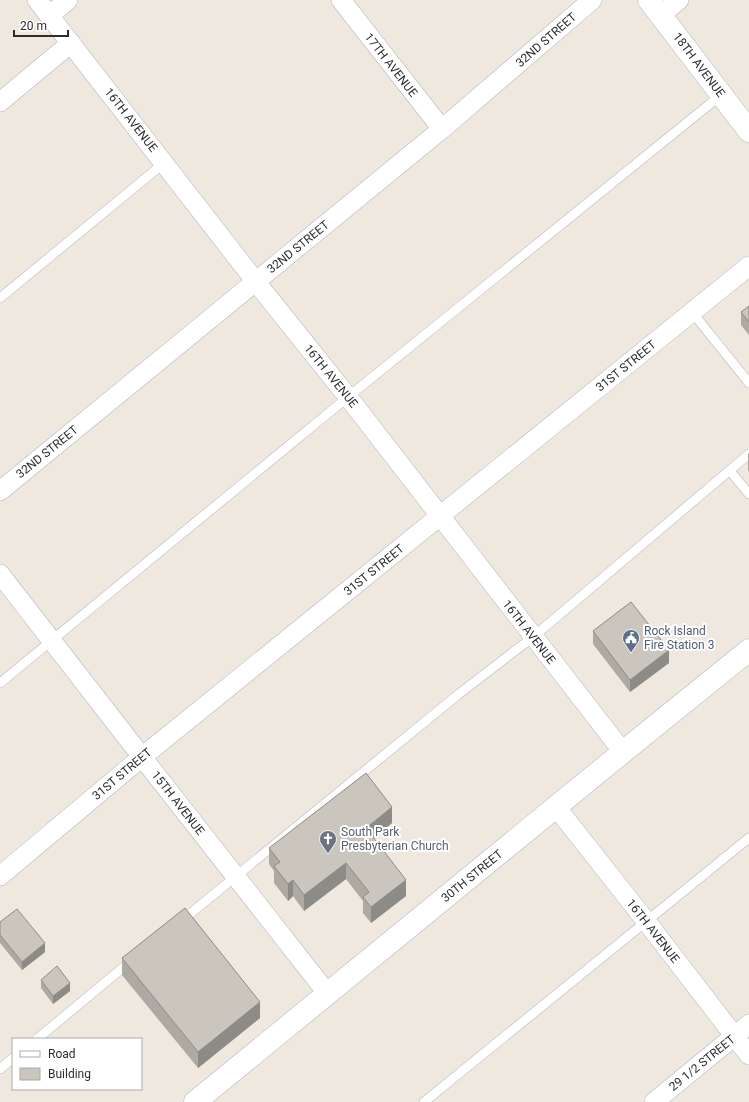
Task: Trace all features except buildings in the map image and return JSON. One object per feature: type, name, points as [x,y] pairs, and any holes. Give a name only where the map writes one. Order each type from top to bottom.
[{"type":"street","name":"16TH AVENUE","points":[[37,0],[256,282],[441,516],[623,752]]},
{"type":"street","points":[[49,16],[68,0]]},
{"type":"street","name":"17TH AVENUE","points":[[341,0],[442,130]]},
{"type":"street","name":"32ND STREET","points":[[0,491],[442,130],[592,0]]},
{"type":"street","points":[[655,7],[679,0]]},
{"type":"street","name":"18TH AVENUE","points":[[655,7],[749,131]]},
{"type":"street","points":[[0,102],[71,43]]},
{"type":"street","name":"31ST STREET","points":[[0,876],[142,757],[749,266]]},
{"type":"street","name":"15TH AVENUE","points":[[0,574],[327,993]]},
{"type":"street","name":"30TH STREET","points":[[195,1102],[749,650]]},
{"type":"street","name":"16TH AVENUE","points":[[556,808],[646,921],[749,1055]]},
{"type":"street","name":"29 1/2 STREET","points":[[654,1102],[749,1024]]},
{"type":"lane","points":[[0,683],[348,397],[721,95]]},
{"type":"lane","points":[[0,298],[164,163]]},
{"type":"lane","points":[[692,312],[749,384]]},
{"type":"lane","points":[[172,928],[460,693],[533,637],[749,454]]},
{"type":"lane","points":[[730,471],[749,494]]},
{"type":"lane","points":[[424,1102],[749,838]]},
{"type":"lane","points":[[37,1038],[139,955]]},
{"type":"lane","points":[[0,1069],[12,1059]]},
{"type":"place","name":"Rock Island Fire Station 3","points":[[631,653]]},
{"type":"place","name":"South Park Presbyterian Church","points":[[328,854]]}]
